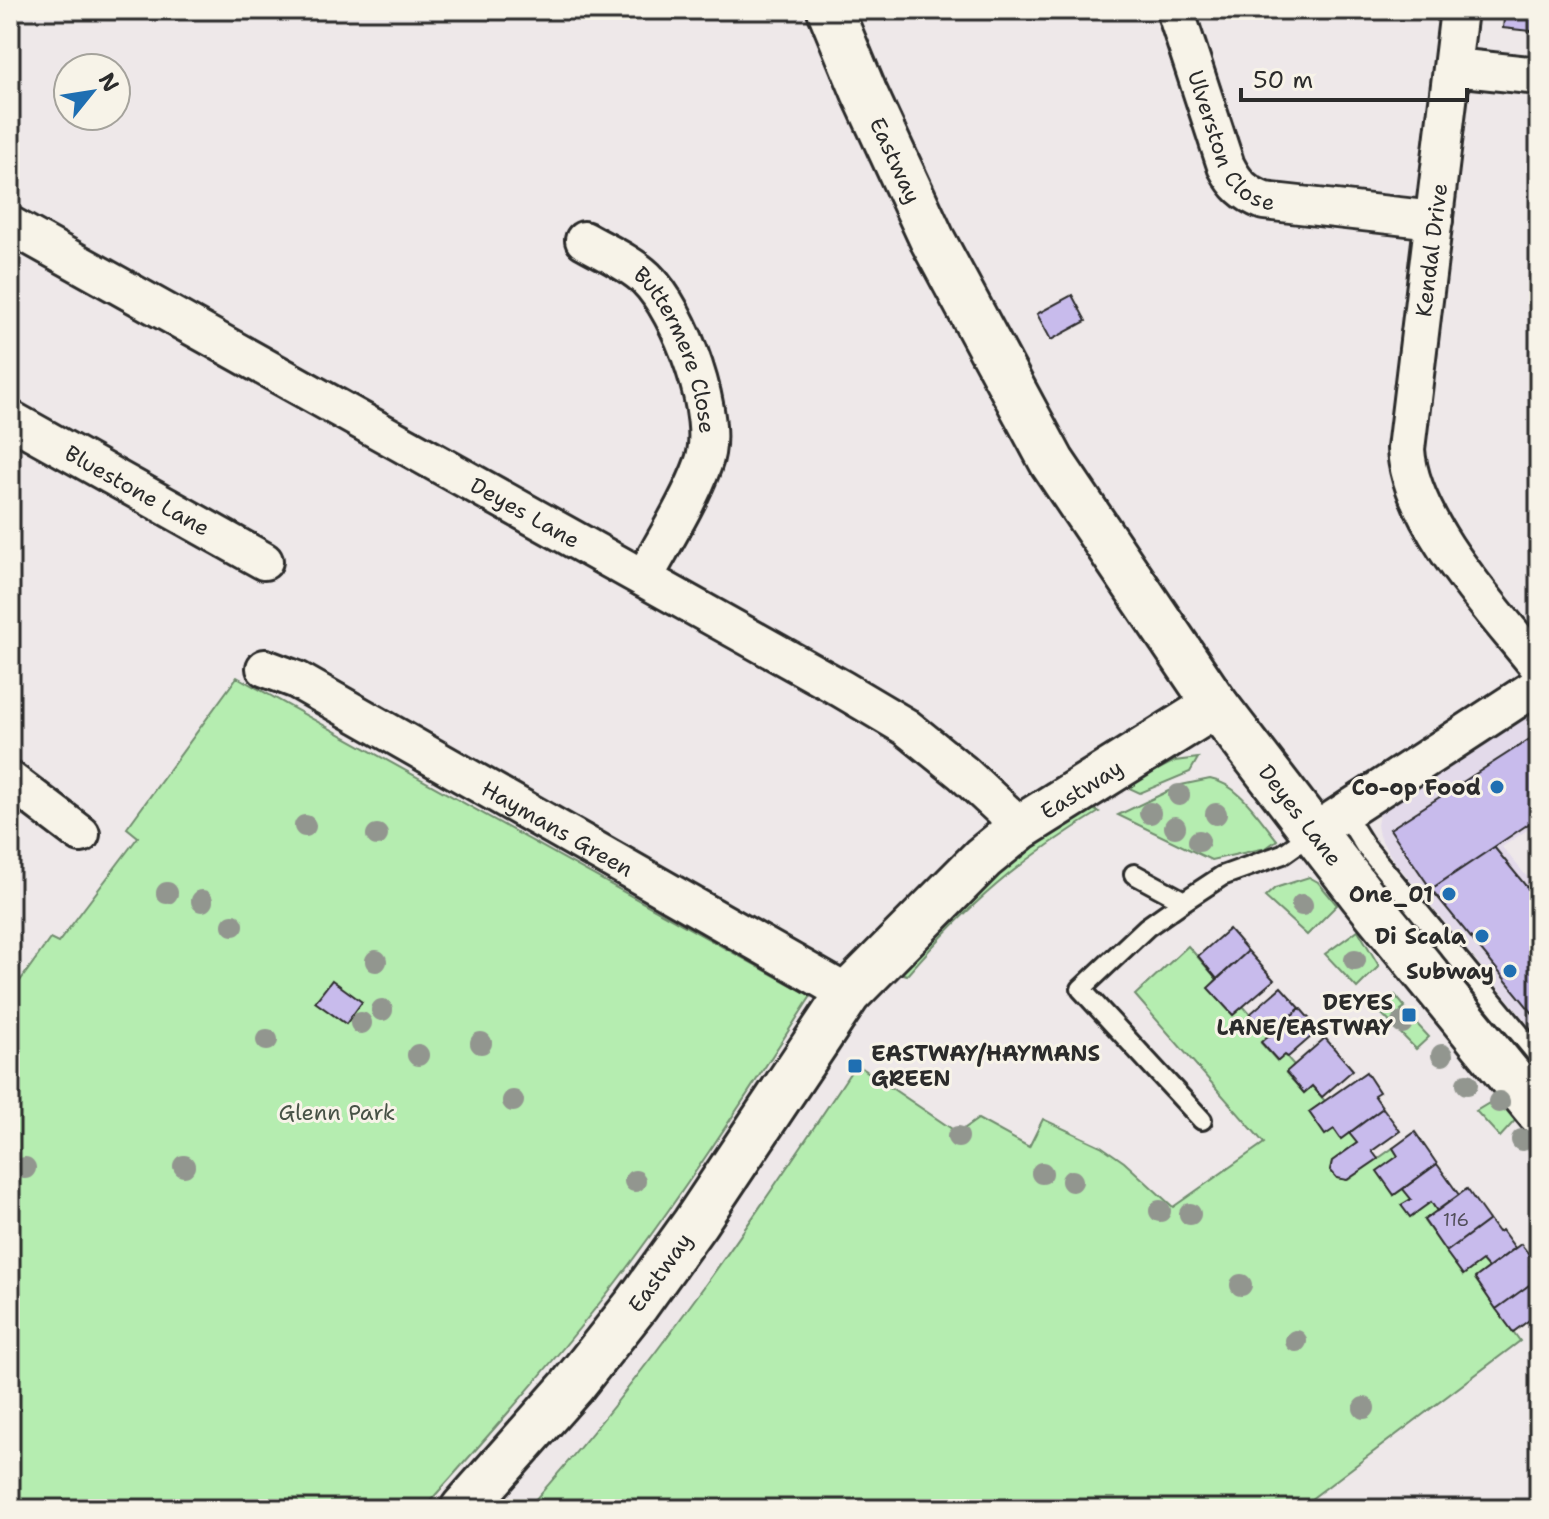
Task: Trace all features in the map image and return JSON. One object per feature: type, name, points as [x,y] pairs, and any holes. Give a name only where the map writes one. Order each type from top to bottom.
[{"type":"street","name":"Eastway","points":[[463,1509],[572,1386],[637,1304],[848,994],[983,858],[1021,827],[1216,705],[1052,462],[932,239],[830,10]]},
{"type":"street","name":"Ulverston Close","points":[[1175,10],[1226,166],[1247,194],[1264,201],[1434,220]]},
{"type":"street","name":"Kendal Drive","points":[[1459,10],[1406,449],[1407,471],[1413,489],[1436,530],[1476,589],[1539,667]]},
{"type":"street","points":[[1454,67],[1539,76]]},
{"type":"street","name":"Deyes Lane","points":[[11,228],[644,578],[906,727],[963,773],[1021,827]]},
{"type":"street","name":"Buttermere Close","points":[[584,240],[644,276],[663,297],[678,323],[708,415],[709,435],[704,462],[644,578]]},
{"type":"street","name":"Bluestone Lane","points":[[10,419],[264,561]]},
{"type":"street","name":"Haymans Green","points":[[265,668],[310,687],[848,994]]},
{"type":"street","points":[[1329,822],[1539,685]]},
{"type":"street","name":"Deyes Lane","points":[[1216,705],[1329,822],[1539,1112]]},
{"type":"street","points":[[10,780],[81,834]]},
{"type":"lane","points":[[1202,1120],[1081,989],[1147,927],[1184,901],[1222,876],[1283,854],[1329,822],[1365,846],[1539,1057]]},
{"type":"lane","points":[[1134,874],[1184,901]]},
{"type":"shaded area","points":[[1531,704],[1539,716],[1539,822],[1502,847],[1539,891],[1539,1037],[1392,858],[1379,836],[1377,825],[1381,804]]},
{"type":"green space","name":"Glenn Park","points":[[237,677],[811,996],[692,1176],[616,1282],[546,1369],[423,1509],[10,1509],[10,995],[50,939],[58,943],[138,837],[127,828]]},
{"type":"green space","points":[[1198,758],[1190,772],[1140,793],[1125,786],[1175,761]]},
{"type":"green space","points":[[1210,779],[1239,795],[1277,840],[1266,848],[1211,860],[1118,815],[1181,785]]},
{"type":"green space","points":[[1088,807],[1099,812],[1044,848],[996,885],[951,927],[907,975],[897,972],[979,884]]},
{"type":"green space","points":[[1309,877],[1318,882],[1337,905],[1307,935],[1265,897],[1275,888]]},
{"type":"green space","points":[[1358,930],[1379,966],[1357,988],[1325,954]]},
{"type":"green space","points":[[1188,946],[1217,979],[1209,988],[1233,1015],[1243,1006],[1269,1036],[1261,1043],[1277,1061],[1285,1055],[1294,1065],[1286,1073],[1304,1093],[1312,1086],[1325,1101],[1309,1112],[1325,1134],[1334,1129],[1341,1138],[1349,1133],[1357,1143],[1332,1161],[1330,1170],[1337,1178],[1348,1180],[1393,1148],[1398,1156],[1394,1195],[1403,1189],[1411,1199],[1402,1205],[1431,1202],[1437,1211],[1424,1221],[1463,1275],[1482,1261],[1488,1268],[1475,1279],[1520,1341],[1298,1509],[527,1509],[659,1348],[779,1180],[856,1064],[958,1133],[978,1119],[1029,1147],[1043,1119],[1101,1146],[1124,1162],[1173,1207],[1264,1143],[1135,995]]},
{"type":"green space","points":[[1395,995],[1405,1007],[1401,1010],[1414,1026],[1417,1024],[1429,1037],[1416,1049],[1377,1009]]},
{"type":"green space","points":[[1504,1094],[1520,1115],[1500,1137],[1476,1111]]},
{"type":"building","points":[[1505,10],[1539,10],[1539,32],[1503,28]]},
{"type":"building","points":[[1072,295],[1086,321],[1051,340],[1037,314]]},
{"type":"building","name":"Co-op Food","points":[[1539,733],[1539,817],[1431,889],[1390,829]]},
{"type":"building","points":[[1494,847],[1539,902],[1539,1021],[1431,889]]},
{"type":"building","points":[[1229,929],[1248,951],[1217,979],[1198,956]]},
{"type":"building","points":[[1248,951],[1274,980],[1233,1015],[1208,988]]},
{"type":"building","points":[[332,980],[362,1002],[346,1024],[315,1002]]},
{"type":"building","points":[[1281,987],[1300,1008],[1269,1036],[1250,1014]]},
{"type":"building","points":[[1300,1008],[1319,1030],[1288,1057],[1285,1055],[1278,1061],[1261,1042]]},
{"type":"building","points":[[1325,1038],[1353,1070],[1322,1097],[1312,1086],[1304,1093],[1286,1072]]},
{"type":"building","points":[[1366,1072],[1379,1092],[1374,1095],[1383,1108],[1341,1139],[1334,1129],[1325,1135],[1309,1112]]},
{"type":"building","points":[[1383,1108],[1400,1131],[1372,1151],[1378,1159],[1347,1180],[1337,1178],[1330,1170],[1332,1161],[1357,1143],[1349,1133]]},
{"type":"building","points":[[1415,1132],[1437,1164],[1394,1195],[1377,1171],[1398,1156],[1393,1148]]},
{"type":"building","points":[[1437,1164],[1459,1195],[1437,1211],[1431,1202],[1410,1217],[1401,1205],[1411,1199],[1403,1189]]},
{"type":"building","points":[[1467,1189],[1489,1220],[1446,1252],[1424,1220]]},
{"type":"building","points":[[1489,1220],[1498,1232],[1502,1230],[1515,1248],[1488,1268],[1482,1261],[1463,1275],[1446,1252]]},
{"type":"building","points":[[1521,1244],[1535,1262],[1530,1266],[1539,1278],[1496,1309],[1475,1278]]},
{"type":"building","points":[[1539,1278],[1539,1313],[1513,1332],[1496,1309]]},
{"type":"place","name":"Co-op Food","points":[[1497,787]]},
{"type":"place","name":"One_01","points":[[1449,894]]},
{"type":"place","name":"Di Scala","points":[[1482,936]]},
{"type":"place","name":"Subway","points":[[1510,971]]},
{"type":"place","name":"DEYES LANE/EASTWAY","points":[[1409,1015]]},
{"type":"place","name":"EASTWAY/HAYMANS GREEN","points":[[855,1066]]}]
